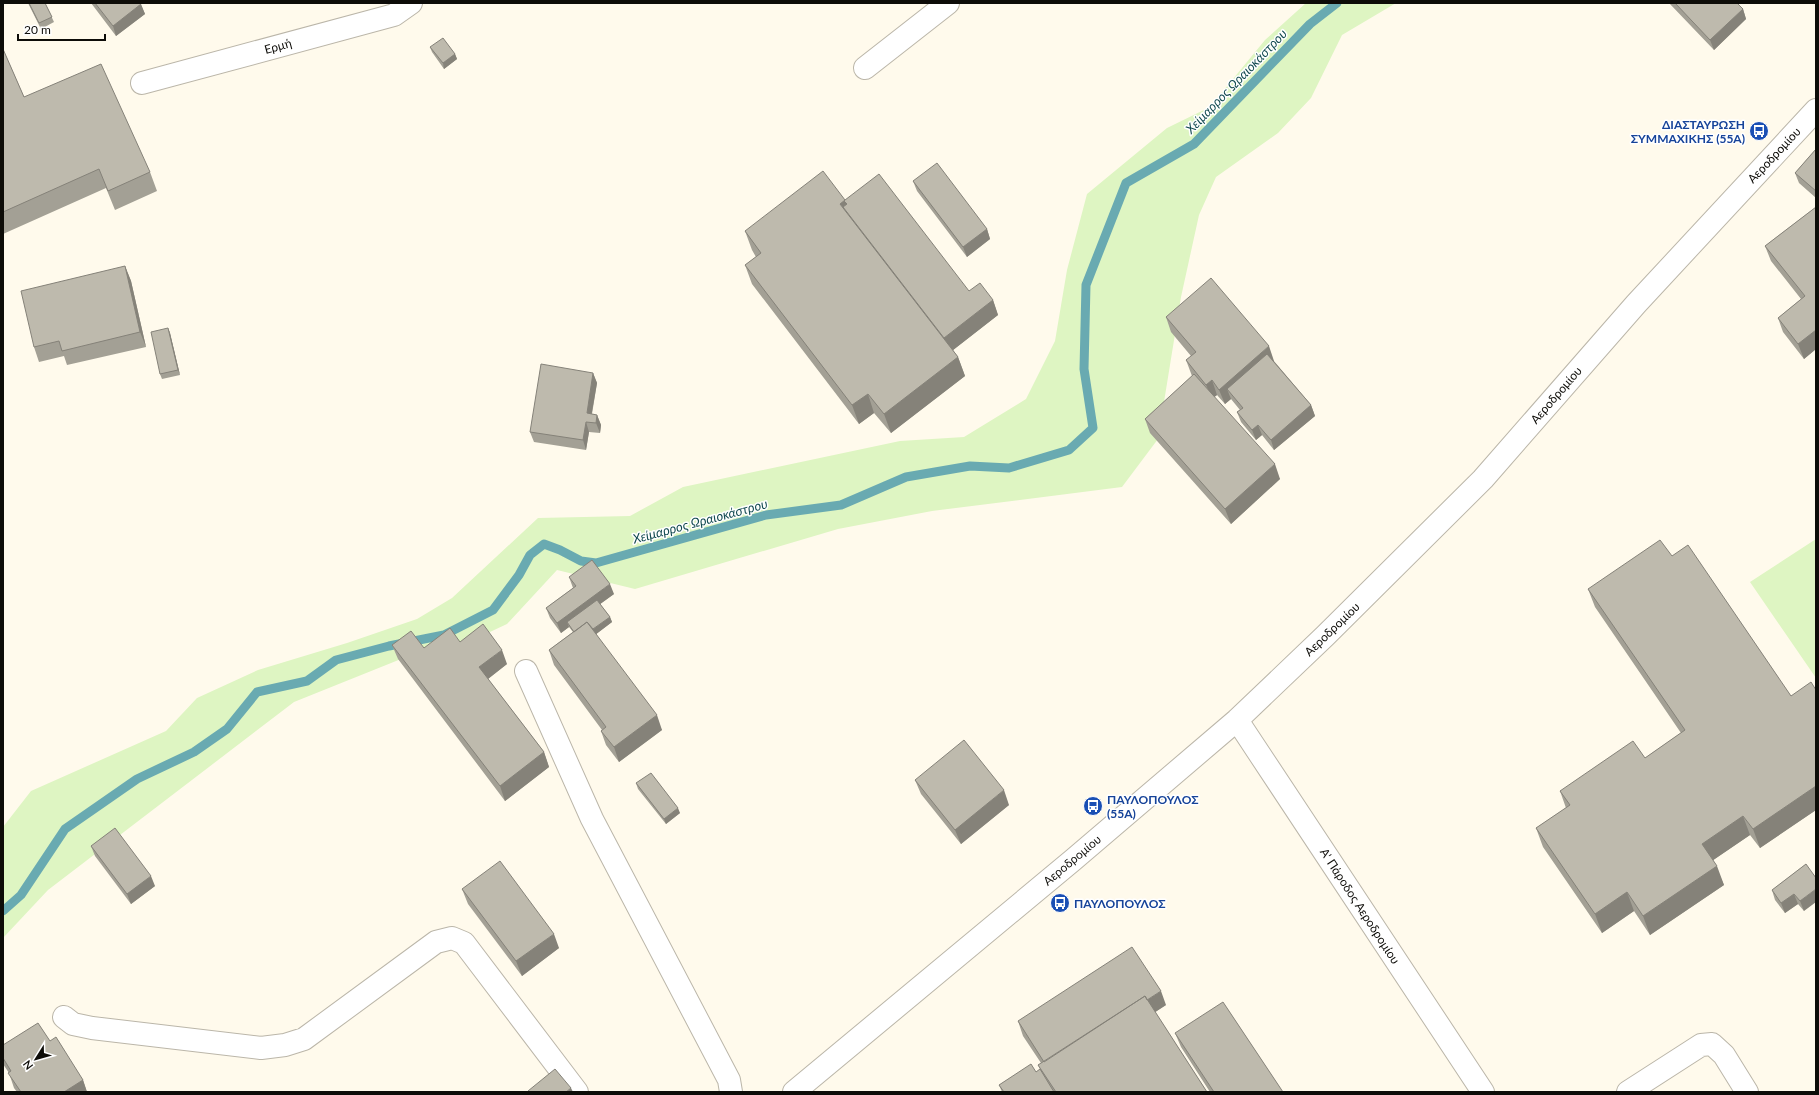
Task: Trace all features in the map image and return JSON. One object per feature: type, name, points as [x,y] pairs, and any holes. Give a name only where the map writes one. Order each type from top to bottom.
[{"type":"street","name":"Ερμή","points":[[142,84],[394,15],[411,3]]},
{"type":"street","points":[[865,68],[948,3]]},
{"type":"street","name":"Αεροδρομίου","points":[[794,1092],[1073,860],[1237,720],[1325,636],[1483,479],[1636,304],[1816,110]]},
{"type":"street","points":[[526,671],[592,819],[729,1080],[731,1092]]},
{"type":"street","name":"Α' Πάροδος Αεροδρομίου","points":[[1237,720],[1483,1092]]},
{"type":"street","points":[[64,1017],[73,1024],[92,1028],[262,1048],[285,1045],[304,1039],[436,942],[452,938],[464,943],[578,1092]]},
{"type":"street","points":[[1628,1092],[1701,1045],[1712,1044],[1724,1055],[1747,1092]]},
{"type":"green space","points":[[1306,3],[1396,3],[1342,35],[1311,98],[1278,133],[1216,177],[1199,215],[1181,297],[1158,439],[1122,487],[932,511],[838,529],[635,589],[557,570],[507,624],[445,653],[411,655],[294,702],[48,890],[3,938],[3,827],[31,791],[166,731],[197,698],[258,670],[347,643],[417,619],[452,598],[538,518],[630,516],[683,487],[900,441],[964,437],[1026,399],[1055,341],[1067,270],[1087,194],[1167,128],[1210,107],[1265,40]]},
{"type":"green space","points":[[1816,539],[1816,678],[1750,582]]},
{"type":"building","points":[[29,3],[45,3],[52,17],[39,23]]},
{"type":"building","points":[[95,3],[140,3],[141,4],[113,26]]},
{"type":"building","points":[[1675,3],[1737,3],[1743,9],[1710,40]]},
{"type":"building","points":[[443,38],[455,54],[443,63],[430,47]]},
{"type":"building","points":[[3,49],[24,97],[101,64],[150,172],[108,191],[99,169],[3,212]]},
{"type":"building","points":[[1816,149],[1816,191],[1795,173]]},
{"type":"building","points":[[937,163],[987,229],[963,247],[913,181]]},
{"type":"building","points":[[823,171],[845,200],[840,204],[958,357],[884,414],[868,394],[852,405],[745,265],[761,253],[745,231]]},
{"type":"building","points":[[879,174],[969,291],[980,283],[993,300],[944,338],[843,207],[847,204],[844,201],[845,200]]},
{"type":"building","points":[[1816,207],[1816,330],[1798,344],[1778,318],[1805,296],[1765,246]]},
{"type":"building","points":[[125,266],[140,332],[62,351],[59,341],[34,347],[21,291]]},
{"type":"building","points":[[1211,278],[1269,346],[1219,390],[1212,380],[1206,385],[1186,360],[1196,352],[1166,317]]},
{"type":"building","points":[[168,328],[178,370],[160,374],[151,332]]},
{"type":"building","points":[[1267,354],[1311,405],[1271,440],[1258,425],[1252,430],[1237,412],[1243,408],[1227,389]]},
{"type":"building","points":[[541,364],[593,373],[587,413],[597,415],[596,423],[586,422],[583,440],[530,432]]},
{"type":"building","points":[[1194,374],[1275,464],[1225,509],[1145,419]]},
{"type":"building","points":[[1660,540],[1672,556],[1688,545],[1791,696],[1811,682],[1816,690],[1816,786],[1753,829],[1743,816],[1702,844],[1717,866],[1643,916],[1627,892],[1595,914],[1536,828],[1570,805],[1560,791],[1633,741],[1645,758],[1685,730],[1588,589]]},
{"type":"building","points":[[592,560],[610,584],[557,623],[546,608],[576,586],[569,577]]},
{"type":"building","points":[[597,600],[610,617],[593,629],[587,622],[574,632],[567,622]]},
{"type":"building","points":[[587,622],[657,715],[614,747],[601,731],[606,727],[549,650]]},
{"type":"building","points":[[483,624],[502,650],[479,667],[544,752],[500,786],[392,645],[411,631],[424,648],[450,628],[460,642]]},
{"type":"building","points":[[964,740],[1004,790],[955,830],[915,780]]},
{"type":"building","points":[[651,773],[678,808],[664,819],[636,783]]},
{"type":"building","points":[[115,828],[151,876],[127,894],[91,846]]},
{"type":"building","points":[[500,861],[554,934],[516,961],[462,889]]},
{"type":"building","points":[[1806,864],[1816,878],[1816,889],[1800,901],[1794,894],[1781,903],[1772,890]]},
{"type":"building","points":[[1132,947],[1161,991],[1147,1000],[1145,996],[1044,1062],[1018,1021]]},
{"type":"building","points":[[1145,996],[1207,1092],[1056,1092],[1038,1065]]},
{"type":"building","points":[[1223,1002],[1283,1092],[1214,1092],[1175,1033]]},
{"type":"building","points":[[38,1023],[50,1041],[56,1037],[83,1080],[64,1092],[21,1092],[8,1073],[11,1071],[3,1058],[3,1045]]},
{"type":"building","points":[[1031,1064],[1036,1072],[1040,1069],[1054,1092],[1004,1092],[999,1085]]},
{"type":"building","points":[[555,1069],[571,1088],[566,1092],[528,1092],[528,1091]]},
{"type":"waterway","name":"Χείμαρρος Ωραιοκάστρου","points":[[3,911],[21,895],[65,829],[137,779],[194,752],[227,729],[257,692],[307,681],[336,660],[389,646],[444,635],[493,610],[519,575],[530,555],[544,544],[560,550],[581,561],[596,563],[766,515],[841,505],[906,477],[970,466],[1009,468],[1069,450],[1093,428],[1084,369],[1086,285],[1126,183],[1194,144],[1310,24],[1337,3]]},
{"type":"place","name":"ΔΙΑΣΤΑΥΡΩΣΗ ΣΥΜΜΑΧΙΚΗΣ (55Α)","points":[[1759,131]]},
{"type":"place","name":"ΠΑΥΛΟΠΟΥΛΟΣ (55Α)","points":[[1093,806]]},
{"type":"place","name":"ΠΑΥΛΟΠΟΥΛΟΣ","points":[[1060,903]]}]
